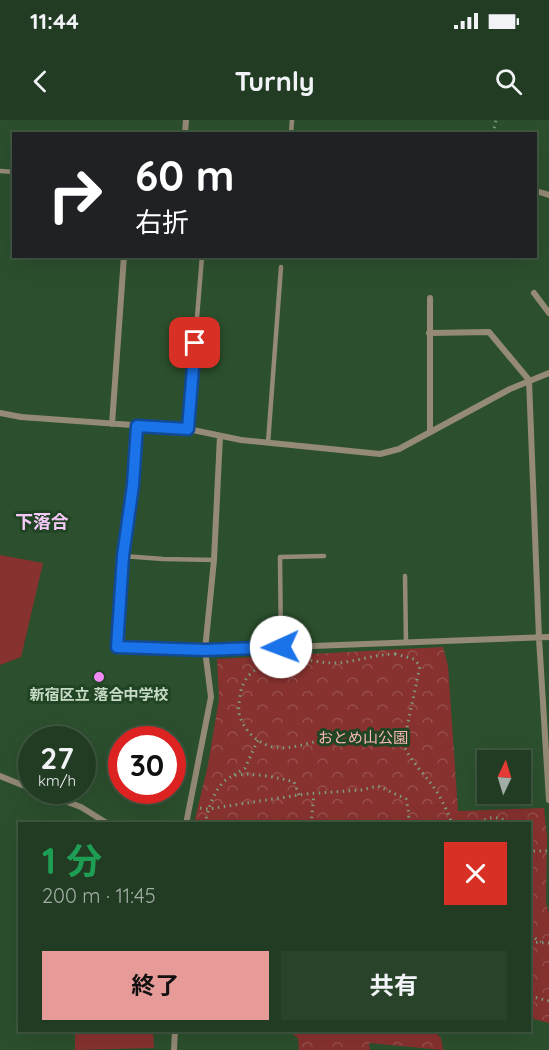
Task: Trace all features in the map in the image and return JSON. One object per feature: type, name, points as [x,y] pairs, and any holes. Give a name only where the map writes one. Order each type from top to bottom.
[{"type":"street","points":[[112,424],[124,258]]},
{"type":"street","points":[[534,293],[549,313]]},
{"type":"street","points":[[430,298],[430,432]]},
{"type":"street","points":[[429,333],[489,332],[529,380],[539,638],[549,800]]},
{"type":"street","points":[[0,413],[188,429],[268,443],[380,454],[399,448],[529,380],[549,373]]},
{"type":"street","points":[[123,556],[133,485],[137,426]]},
{"type":"street","points":[[186,822],[211,697],[205,650],[214,560],[219,436]]},
{"type":"street","points":[[205,650],[549,637]]},
{"type":"street","points":[[0,776],[18,784]]},
{"type":"street","points":[[73,804],[105,822]]},
{"type":"street","points":[[174,1050],[175,1032]]},
{"type":"lane","points":[[188,429],[202,258]]},
{"type":"lane","points":[[268,443],[281,267]]},
{"type":"lane","points":[[205,650],[117,647],[123,556],[162,560],[214,560]]},
{"type":"lane","points":[[281,647],[280,557],[324,556]]},
{"type":"lane","points":[[405,576],[406,643]]},
{"type":"path","points":[[387,654],[414,659],[420,666],[406,732],[402,737],[382,743],[332,739],[284,748],[269,746],[258,740],[248,732],[239,713],[242,686],[247,676],[261,666],[285,659],[338,663],[387,654]]},
{"type":"path","points":[[402,737],[403,744],[440,797],[451,822]]},
{"type":"path","points":[[205,822],[208,809],[222,785],[245,768],[258,740]]},
{"type":"path","points":[[233,776],[270,776],[294,782],[299,795]]},
{"type":"path","points":[[190,807],[208,809],[378,786],[406,799],[410,822]]},
{"type":"path","points":[[311,822],[314,794]]},
{"type":"path","points":[[482,822],[492,817],[502,818],[508,822]]},
{"type":"path","points":[[531,849],[532,851],[549,851]]},
{"type":"path","points":[[531,936],[543,943]]},
{"type":"path","points":[[531,942],[549,943]]},
{"type":"path","points":[[531,996],[549,1001]]},
{"type":"green space","points":[[0,555],[43,563],[21,657],[0,665]]},
{"type":"green space","name":"おとめ山公園","points":[[443,647],[448,666],[458,811],[544,808],[547,837],[546,902],[549,914],[549,1023],[531,1018],[531,822],[194,822],[208,765],[219,699],[217,659]]},
{"type":"green space","points":[[75,1032],[153,1032],[154,1048],[75,1050]]},
{"type":"green space","points":[[290,1032],[435,1032],[441,1038],[443,1050],[369,1043],[370,1050],[299,1050],[298,1038]]},
{"type":"place","name":"新宿区立 落合中学校","points":[[99,677]]},
{"type":"district","name":"下落合","points":[[42,522]]},
{"type":"route","points":[[195,343],[188,429],[137,426],[133,485],[123,556],[117,647],[205,650],[281,647]]}]
